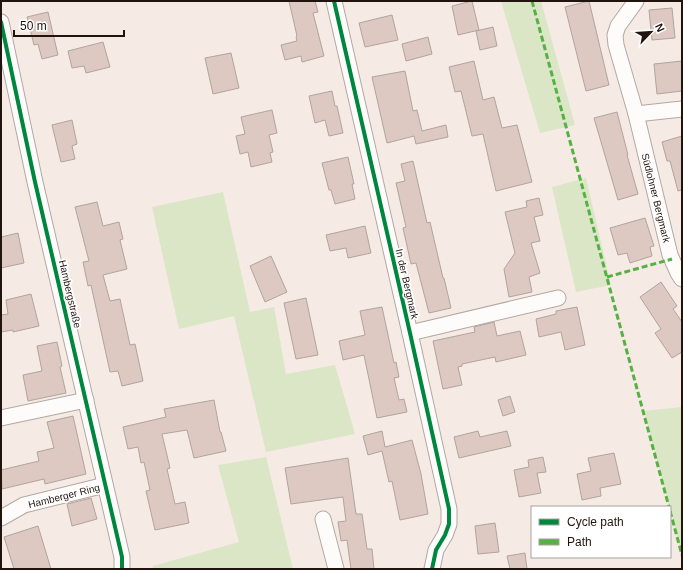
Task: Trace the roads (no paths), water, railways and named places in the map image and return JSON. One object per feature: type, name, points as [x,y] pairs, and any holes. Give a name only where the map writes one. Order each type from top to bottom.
[{"type":"street","name":"In der Bergmark","points":[[334,1],[449,509],[449,524],[445,535],[436,550],[432,569]]},
{"type":"street","name":"Südlohner Bergmark","points":[[636,1],[618,26],[615,35],[616,45],[636,114],[670,255],[682,279]]},
{"type":"street","name":"Hambergstraße","points":[[1,22],[122,557],[122,569]]},
{"type":"street","points":[[636,114],[682,109]]},
{"type":"street","name":"In der Bergmark","points":[[410,333],[558,298]]},
{"type":"street","points":[[1,418],[86,400]]},
{"type":"street","name":"Hamberger Ring","points":[[1,518],[24,505],[105,485]]},
{"type":"street","points":[[323,519],[336,569]]}]
